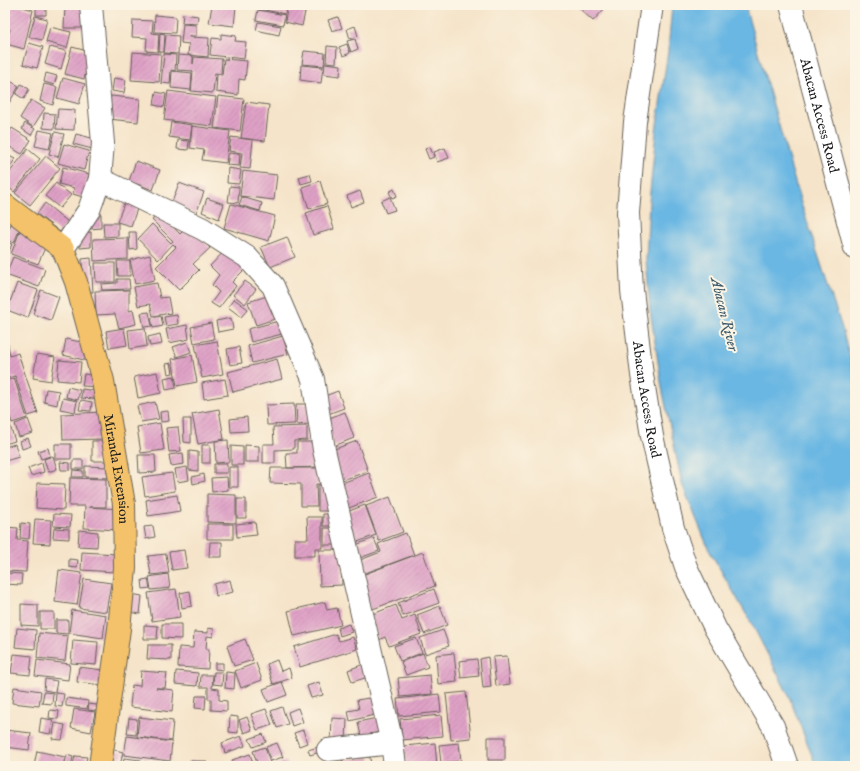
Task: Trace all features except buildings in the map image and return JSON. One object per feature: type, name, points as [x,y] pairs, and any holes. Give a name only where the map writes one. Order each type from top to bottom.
[{"type":"main road","points":[[5,205],[63,249]]},
{"type":"main road","name":"Miranda Extension","points":[[63,249],[76,282],[103,381],[124,504],[125,568],[119,629],[100,766]]},
{"type":"street","points":[[63,249],[89,210],[100,179],[104,143],[91,5]]},
{"type":"street","name":"Abacan Access Road","points":[[652,5],[635,122],[628,213],[632,290],[642,375],[652,436],[673,528],[686,568],[715,628],[773,726],[787,766]]},
{"type":"street","name":"Abacan Access Road","points":[[791,5],[855,248]]},
{"type":"street","points":[[100,179],[203,229],[247,257],[273,286],[313,379],[324,450],[392,743],[395,766]]},
{"type":"street","points":[[328,750],[392,743]]},
{"type":"water","name":"Abacan River","points":[[672,5],[746,5],[801,203],[842,328],[855,377],[855,766],[816,766],[788,694],[753,626],[709,550],[682,484],[662,388],[650,310],[646,260],[649,202],[656,131],[668,51]]}]
